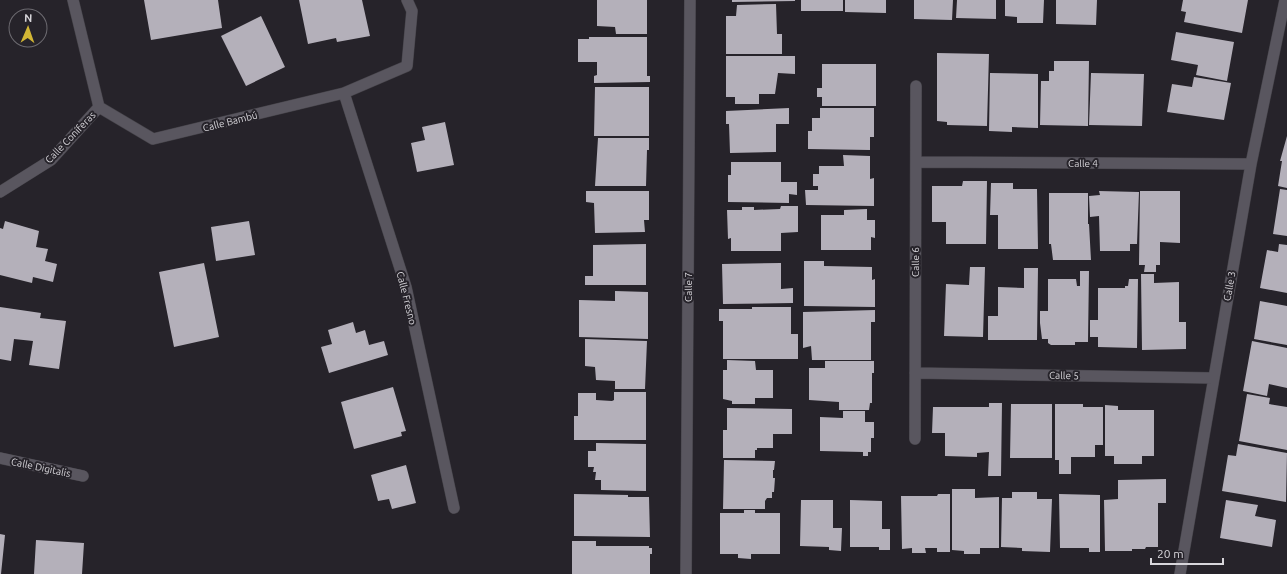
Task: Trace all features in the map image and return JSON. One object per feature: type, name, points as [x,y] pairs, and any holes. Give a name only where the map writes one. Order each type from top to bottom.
[{"type":"street","points":[[73,0],[99,107]]},
{"type":"street","name":"Calle Bambú","points":[[99,107],[154,139],[344,93],[407,66],[412,11],[407,0]]},
{"type":"street","name":"Calle 7","points":[[686,574],[690,0]]},
{"type":"street","name":"Calle 3","points":[[1180,574],[1251,164],[1285,0]]},
{"type":"street","name":"Calle 6","points":[[915,439],[916,86]]},
{"type":"street","name":"Calle Fresno","points":[[344,93],[406,287],[454,508]]},
{"type":"street","name":"Calle Coníferas","points":[[0,192],[51,160],[99,107]]},
{"type":"street","name":"Calle 4","points":[[916,162],[1251,164]]},
{"type":"street","name":"Calle 5","points":[[915,373],[1213,378]]},
{"type":"street","name":"Calle Digitalis","points":[[0,458],[83,476]]},
{"type":"building","points":[[144,0],[218,0],[222,28],[151,40]]},
{"type":"building","points":[[299,0],[362,0],[370,36],[337,42],[336,38],[308,44]]},
{"type":"building","points":[[597,0],[647,0],[647,34],[616,34],[615,27],[597,26]]},
{"type":"building","points":[[732,0],[795,0],[795,1],[732,2]]},
{"type":"building","points":[[801,0],[843,0],[843,11],[801,11]]},
{"type":"building","points":[[845,0],[886,0],[886,13],[845,12]]},
{"type":"building","points":[[914,0],[953,0],[952,20],[914,19]]},
{"type":"building","points":[[957,0],[996,0],[996,19],[956,18]]},
{"type":"building","points":[[1005,0],[1044,0],[1043,23],[1017,23],[1017,17],[1005,16]]},
{"type":"building","points":[[1056,0],[1097,0],[1096,25],[1056,24]]},
{"type":"building","points":[[1183,0],[1248,0],[1242,33],[1184,22],[1186,12],[1181,11]]},
{"type":"building","points":[[776,4],[777,34],[782,34],[782,54],[726,54],[726,16],[736,16],[737,5]]},
{"type":"building","points":[[261,16],[285,67],[246,86],[221,36]]},
{"type":"building","points":[[1176,32],[1234,42],[1227,81],[1196,75],[1198,65],[1171,60]]},
{"type":"building","points":[[589,37],[647,37],[647,76],[650,76],[650,82],[594,83],[594,76],[597,75],[597,62],[578,62],[578,39],[589,39]]},
{"type":"building","points":[[937,53],[989,54],[987,126],[947,125],[947,122],[937,121]]},
{"type":"building","points":[[726,56],[795,56],[795,74],[778,73],[775,94],[759,94],[759,104],[735,104],[735,97],[726,97]]},
{"type":"building","points":[[1054,61],[1089,61],[1088,126],[1040,125],[1041,81],[1049,81],[1049,71],[1054,71]]},
{"type":"building","points":[[822,64],[876,64],[876,106],[822,106],[822,97],[817,97],[817,88],[822,88]]},
{"type":"building","points":[[990,73],[1038,74],[1038,128],[1012,127],[1012,132],[989,131]]},
{"type":"building","points":[[1091,73],[1144,74],[1142,126],[1089,125]]},
{"type":"building","points":[[1194,77],[1231,83],[1224,120],[1167,112],[1172,84],[1192,87]]},
{"type":"building","points":[[595,87],[649,87],[649,136],[594,136]]},
{"type":"building","points":[[789,108],[789,124],[776,124],[776,152],[730,153],[729,124],[726,124],[726,111]]},
{"type":"building","points":[[820,108],[874,108],[874,137],[870,137],[870,150],[808,149],[808,131],[812,131],[812,118],[820,118]]},
{"type":"building","points":[[445,122],[454,165],[417,172],[411,143],[425,140],[422,127]]},
{"type":"building","points":[[1287,136],[1287,188],[1278,186],[1282,161],[1280,161]]},
{"type":"building","points":[[598,138],[649,138],[649,150],[647,150],[646,186],[595,186]]},
{"type":"building","points":[[843,155],[870,156],[870,179],[874,178],[874,206],[806,205],[805,190],[818,190],[818,186],[813,186],[813,174],[819,174],[819,166],[844,166]]},
{"type":"building","points":[[731,162],[781,162],[781,182],[797,182],[797,195],[789,194],[789,203],[728,202],[728,175],[731,175]]},
{"type":"building","points":[[963,181],[987,181],[986,244],[946,244],[946,222],[932,222],[932,186],[962,186]]},
{"type":"building","points":[[991,183],[1013,183],[1013,189],[1037,189],[1038,249],[998,249],[998,215],[990,215]]},
{"type":"building","points":[[1280,189],[1287,190],[1287,236],[1273,234]]},
{"type":"building","points":[[586,191],[649,191],[649,220],[644,220],[645,232],[595,233],[594,203],[586,202]]},
{"type":"building","points":[[1099,191],[1139,192],[1137,244],[1130,244],[1130,251],[1100,251],[1099,216],[1090,217],[1089,196],[1100,195]]},
{"type":"building","points":[[1140,191],[1180,191],[1180,243],[1160,242],[1160,265],[1156,265],[1156,272],[1144,272],[1145,265],[1139,265]]},
{"type":"building","points":[[1049,193],[1088,193],[1088,224],[1091,260],[1053,260],[1051,244],[1049,244]]},
{"type":"building","points":[[781,206],[798,206],[798,232],[781,233],[781,251],[731,251],[731,238],[728,239],[727,210],[742,210],[742,207],[754,207],[754,210],[780,209]]},
{"type":"building","points":[[867,209],[867,220],[875,220],[875,238],[871,237],[871,250],[821,250],[821,215],[844,215],[844,210]]},
{"type":"building","points":[[5,221],[39,231],[36,247],[48,249],[45,261],[57,264],[53,282],[33,277],[32,283],[0,275],[0,228],[3,229]]},
{"type":"building","points":[[249,221],[255,255],[216,261],[211,227]]},
{"type":"building","points":[[646,244],[646,285],[585,285],[585,276],[593,276],[593,245]]},
{"type":"building","points":[[1279,244],[1287,245],[1287,293],[1260,288],[1267,250],[1278,252]]},
{"type":"building","points":[[804,261],[824,261],[824,266],[872,267],[872,280],[875,279],[875,307],[804,306]]},
{"type":"building","points":[[204,263],[219,337],[174,347],[159,272]]},
{"type":"building","points":[[781,263],[781,289],[793,288],[793,303],[723,304],[722,264]]},
{"type":"building","points":[[970,267],[985,267],[983,337],[944,336],[946,284],[969,285]]},
{"type":"building","points":[[1024,268],[1038,268],[1037,340],[988,340],[988,316],[998,316],[998,287],[1024,288]]},
{"type":"building","points":[[1080,271],[1089,271],[1088,342],[1075,342],[1075,345],[1051,345],[1048,343],[1048,339],[1042,339],[1040,323],[1040,311],[1048,311],[1048,279],[1076,279],[1077,286],[1080,286]]},
{"type":"building","points":[[1141,274],[1154,274],[1154,283],[1179,282],[1179,322],[1186,322],[1186,349],[1142,350]]},
{"type":"building","points":[[1129,279],[1138,279],[1137,348],[1098,347],[1098,337],[1090,337],[1090,320],[1098,320],[1098,288],[1125,288],[1125,286],[1128,286]]},
{"type":"building","points":[[615,291],[648,292],[648,339],[579,337],[579,300],[615,301]]},
{"type":"building","points":[[1260,301],[1287,306],[1287,345],[1254,339]]},
{"type":"building","points":[[0,307],[41,313],[40,318],[66,321],[59,369],[29,365],[33,341],[14,339],[11,361],[0,359]]},
{"type":"building","points":[[752,307],[791,307],[791,334],[798,334],[798,359],[723,359],[723,321],[719,321],[719,309],[752,309]]},
{"type":"building","points":[[875,310],[875,322],[871,322],[871,360],[812,360],[811,346],[803,348],[803,312]]},
{"type":"building","points":[[353,322],[356,333],[365,330],[369,345],[384,341],[388,355],[329,373],[321,347],[332,344],[328,330]]},
{"type":"building","points":[[585,339],[647,341],[645,389],[615,389],[615,381],[596,380],[595,367],[585,366]]},
{"type":"building","points":[[1252,341],[1287,348],[1287,388],[1269,384],[1267,396],[1243,391]]},
{"type":"building","points":[[727,360],[755,361],[756,370],[773,370],[773,398],[755,398],[755,404],[732,404],[732,401],[723,399],[723,370],[727,370]]},
{"type":"building","points":[[825,361],[874,361],[874,373],[872,373],[872,403],[870,403],[869,410],[839,410],[839,402],[809,400],[809,368],[825,368]]},
{"type":"building","points":[[393,387],[406,431],[401,432],[402,436],[354,449],[341,402]]},
{"type":"building","points":[[614,392],[646,392],[646,440],[574,440],[574,416],[578,416],[578,393],[596,393],[596,400],[612,401],[614,400]]},
{"type":"building","points":[[1247,394],[1270,398],[1269,404],[1287,407],[1287,450],[1239,441]]},
{"type":"building","points":[[989,403],[1002,403],[1001,476],[988,476],[989,452],[977,453],[977,457],[945,456],[945,433],[932,433],[933,407],[989,407]]},
{"type":"building","points":[[1011,404],[1052,404],[1052,458],[1010,458]]},
{"type":"building","points":[[1055,404],[1083,404],[1083,407],[1103,407],[1103,445],[1095,445],[1095,457],[1071,457],[1071,474],[1059,474],[1059,460],[1055,460]]},
{"type":"building","points":[[1105,405],[1118,406],[1118,410],[1154,410],[1154,456],[1142,456],[1142,464],[1114,464],[1114,456],[1105,456]]},
{"type":"building","points":[[727,408],[792,409],[792,434],[773,434],[773,448],[757,448],[757,450],[755,450],[755,458],[723,458],[723,430],[727,430]]},
{"type":"building","points":[[843,411],[865,411],[865,422],[874,422],[874,438],[871,438],[871,452],[868,452],[868,456],[863,456],[863,452],[820,451],[820,417],[843,418]]},
{"type":"building","points":[[596,443],[646,444],[646,491],[601,490],[601,480],[595,480],[596,472],[593,472],[594,467],[588,467],[588,451],[596,451]]},
{"type":"building","points":[[1238,444],[1287,453],[1286,502],[1222,491],[1228,455],[1236,456]]},
{"type":"building","points":[[724,460],[775,461],[773,470],[773,478],[775,478],[774,492],[772,492],[772,498],[767,498],[765,501],[765,509],[723,509]]},
{"type":"building","points":[[406,465],[416,503],[392,509],[389,499],[378,501],[371,475]]},
{"type":"building","points":[[1166,479],[1166,503],[1158,503],[1158,547],[1132,549],[1132,551],[1105,551],[1104,500],[1118,499],[1118,480]]},
{"type":"building","points":[[952,489],[975,489],[975,498],[999,497],[999,548],[980,548],[980,554],[964,554],[964,551],[952,550]]},
{"type":"building","points":[[1012,492],[1037,492],[1037,499],[1052,499],[1050,552],[1022,551],[1022,548],[1001,547],[1002,498],[1012,498]]},
{"type":"building","points":[[574,494],[649,497],[650,537],[574,536]]},
{"type":"building","points":[[938,494],[950,494],[950,552],[937,552],[937,548],[925,548],[926,553],[912,553],[912,548],[902,549],[901,496],[937,496]]},
{"type":"building","points":[[1059,494],[1100,495],[1100,552],[1089,552],[1089,548],[1060,548]]},
{"type":"building","points":[[801,500],[833,500],[833,528],[842,528],[841,551],[829,550],[829,547],[800,546]]},
{"type":"building","points":[[850,500],[882,501],[882,529],[890,529],[890,550],[879,550],[879,547],[850,547]]},
{"type":"building","points":[[1226,500],[1258,505],[1255,516],[1276,520],[1272,547],[1220,538]]},
{"type":"building","points":[[744,510],[755,510],[755,513],[780,513],[780,554],[751,554],[751,559],[738,558],[738,554],[720,554],[720,513],[744,513]]},
{"type":"building","points":[[0,534],[5,535],[1,574],[0,574]]},
{"type":"building","points":[[36,540],[84,543],[82,574],[34,574]]},
{"type":"building","points":[[572,541],[596,541],[596,546],[649,546],[649,548],[652,548],[652,554],[650,554],[650,574],[572,574]]}]
